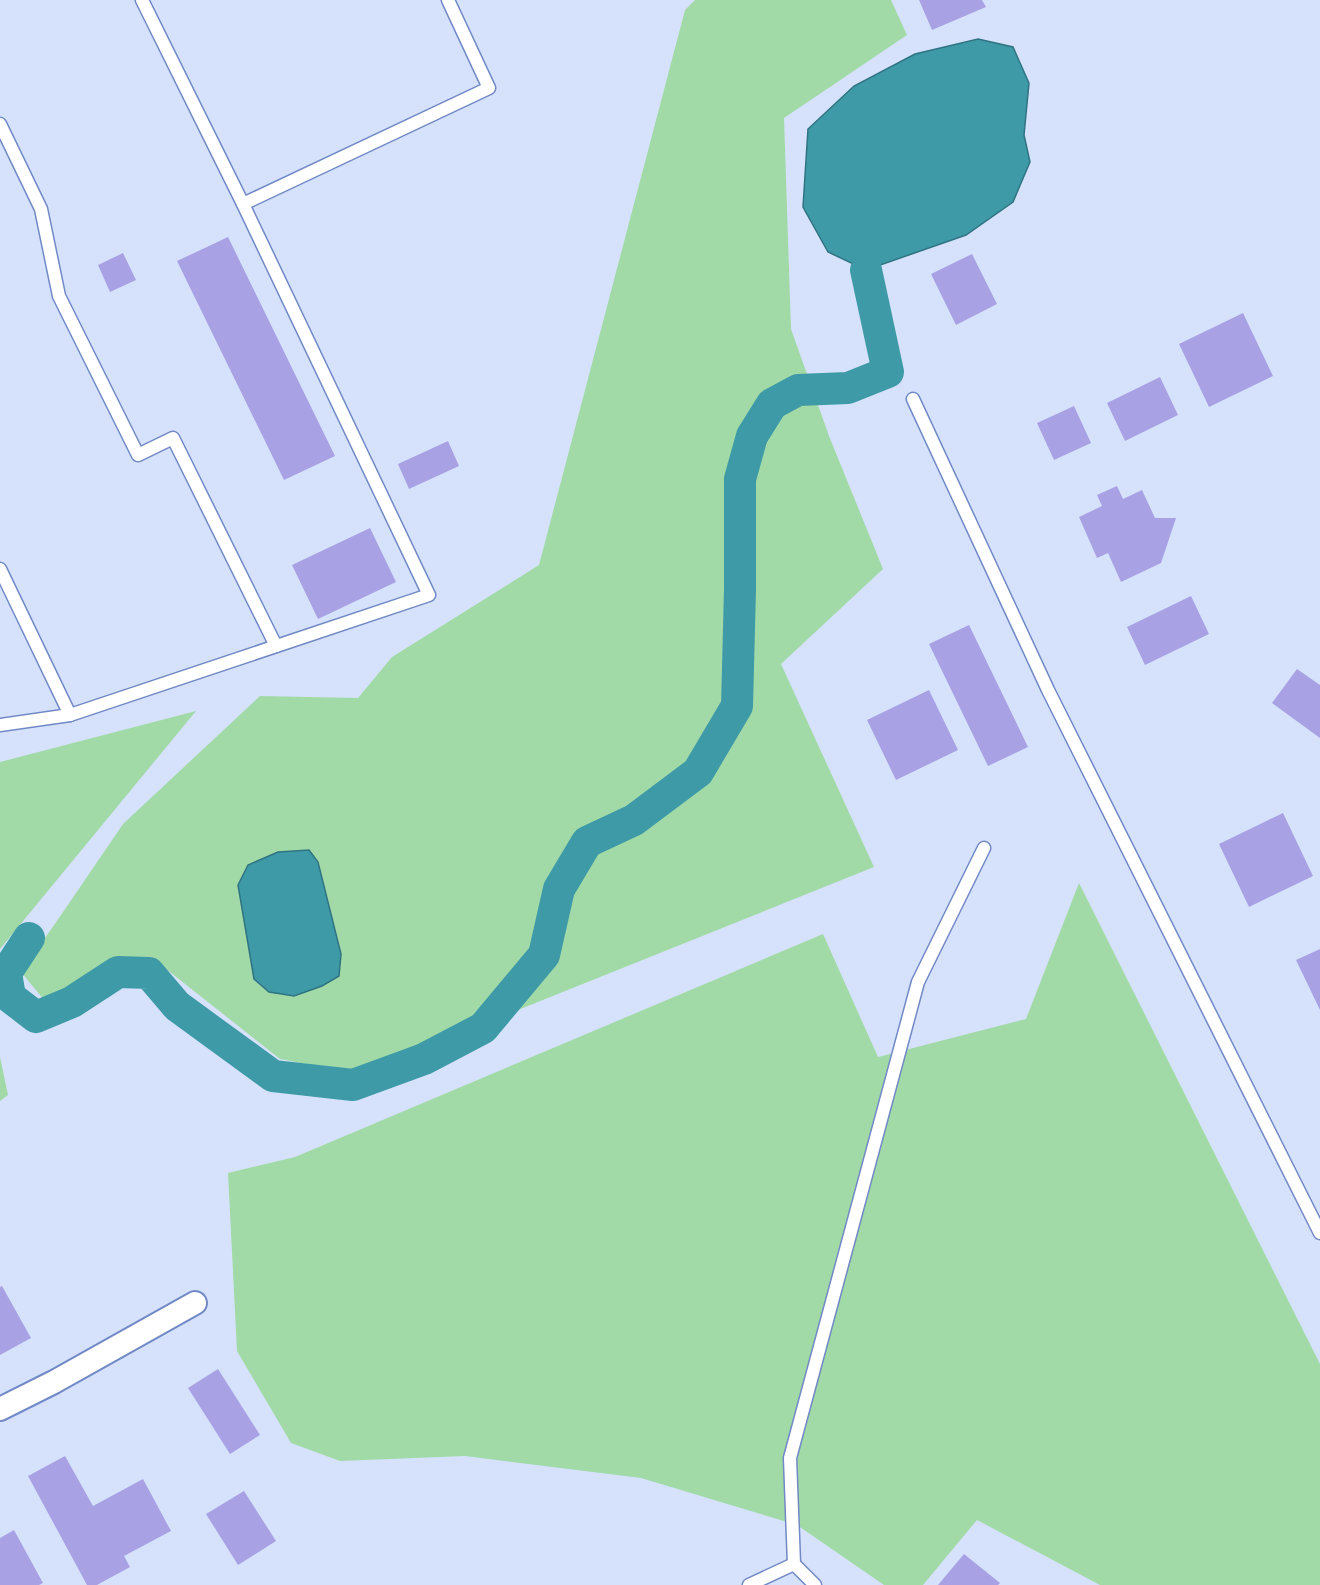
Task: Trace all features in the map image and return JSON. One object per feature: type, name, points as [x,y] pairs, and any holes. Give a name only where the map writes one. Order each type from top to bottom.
[{"type":"street","points":[[0,1409],[54,1382],[195,1303]]},
{"type":"lane","points":[[0,725],[70,715],[429,595],[243,204],[142,0]]},
{"type":"lane","points":[[243,204],[489,88],[448,0]]},
{"type":"lane","points":[[0,124],[41,209],[59,296],[138,455],[173,438],[276,646]]},
{"type":"lane","points":[[913,399],[1048,690],[1320,1233]]},
{"type":"lane","points":[[0,569],[70,715]]},
{"type":"lane","points":[[815,1585],[794,1564],[790,1458],[918,982],[984,848]]},
{"type":"lane","points":[[748,1585],[794,1564]]},
{"type":"shaded area","points":[[695,0],[891,0],[907,35],[784,118],[791,329],[829,436],[883,569],[781,664],[874,867],[359,1074],[280,1059],[151,957],[45,1001],[21,972],[123,824],[260,696],[358,698],[392,657],[539,565],[685,10]]},
{"type":"shaded area","points":[[978,39],[1013,47],[1029,83],[1024,135],[1030,162],[1013,202],[966,235],[866,270],[828,252],[803,207],[808,129],[854,86],[915,54]]},
{"type":"shaded area","points":[[196,711],[0,949],[0,762]]},
{"type":"shaded area","points":[[309,850],[318,862],[341,954],[339,976],[322,986],[294,996],[269,992],[254,979],[238,885],[248,865],[278,852]]},
{"type":"shaded area","points":[[1079,883],[1320,1364],[1320,1585],[1100,1585],[977,1520],[923,1585],[884,1585],[797,1525],[641,1478],[465,1456],[340,1461],[291,1443],[237,1351],[228,1173],[295,1157],[823,934],[878,1057],[1026,1019]]},
{"type":"shaded area","points":[[0,1057],[8,1095],[0,1101]]},
{"type":"building","points":[[919,0],[982,0],[986,7],[932,30]]},
{"type":"building","points":[[228,237],[335,456],[284,480],[177,261]]},
{"type":"building","points":[[123,253],[136,280],[110,292],[98,265]]},
{"type":"building","points":[[972,254],[997,304],[956,325],[931,274]]},
{"type":"building","points":[[1243,313],[1273,376],[1209,407],[1179,344]]},
{"type":"building","points":[[1160,377],[1178,415],[1125,441],[1107,403]]},
{"type":"building","points":[[1074,406],[1091,443],[1054,460],[1037,423]]},
{"type":"building","points":[[448,441],[459,466],[409,489],[398,464]]},
{"type":"building","points":[[1117,486],[1123,499],[1142,490],[1155,518],[1176,518],[1161,563],[1121,582],[1108,553],[1097,558],[1079,517],[1102,506],[1097,495]]},
{"type":"building","points":[[370,528],[396,582],[318,619],[292,565]]},
{"type":"building","points":[[1191,596],[1209,634],[1145,665],[1127,627]]},
{"type":"building","points":[[969,625],[1028,747],[988,766],[929,644]]},
{"type":"building","points":[[1297,669],[1320,685],[1320,738],[1272,703]]},
{"type":"building","points":[[929,690],[958,750],[896,780],[867,720]]},
{"type":"building","points":[[1283,813],[1313,876],[1249,907],[1219,844]]},
{"type":"building","points":[[1320,949],[1320,1010],[1296,960]]},
{"type":"building","points":[[2,1286],[31,1338],[0,1355],[0,1287]]},
{"type":"building","points":[[218,1369],[260,1435],[230,1454],[188,1388]]},
{"type":"building","points":[[65,1456],[93,1506],[143,1479],[171,1531],[124,1556],[130,1567],[97,1585],[87,1585],[28,1476]]},
{"type":"building","points":[[244,1491],[276,1541],[238,1565],[206,1514]]},
{"type":"building","points":[[14,1530],[43,1583],[39,1585],[0,1585],[0,1538]]},
{"type":"building","points":[[964,1554],[1000,1583],[998,1585],[938,1585]]},
{"type":"waterway","points":[[29,938],[6,973],[10,997],[36,1017],[72,1002],[118,972],[149,973],[177,1006],[273,1076],[353,1085],[424,1059],[483,1028],[544,955],[559,889],[587,842],[634,820],[698,772],[737,706],[740,479],[752,436],[772,404],[798,390],[848,388],[888,372],[866,270]]}]
